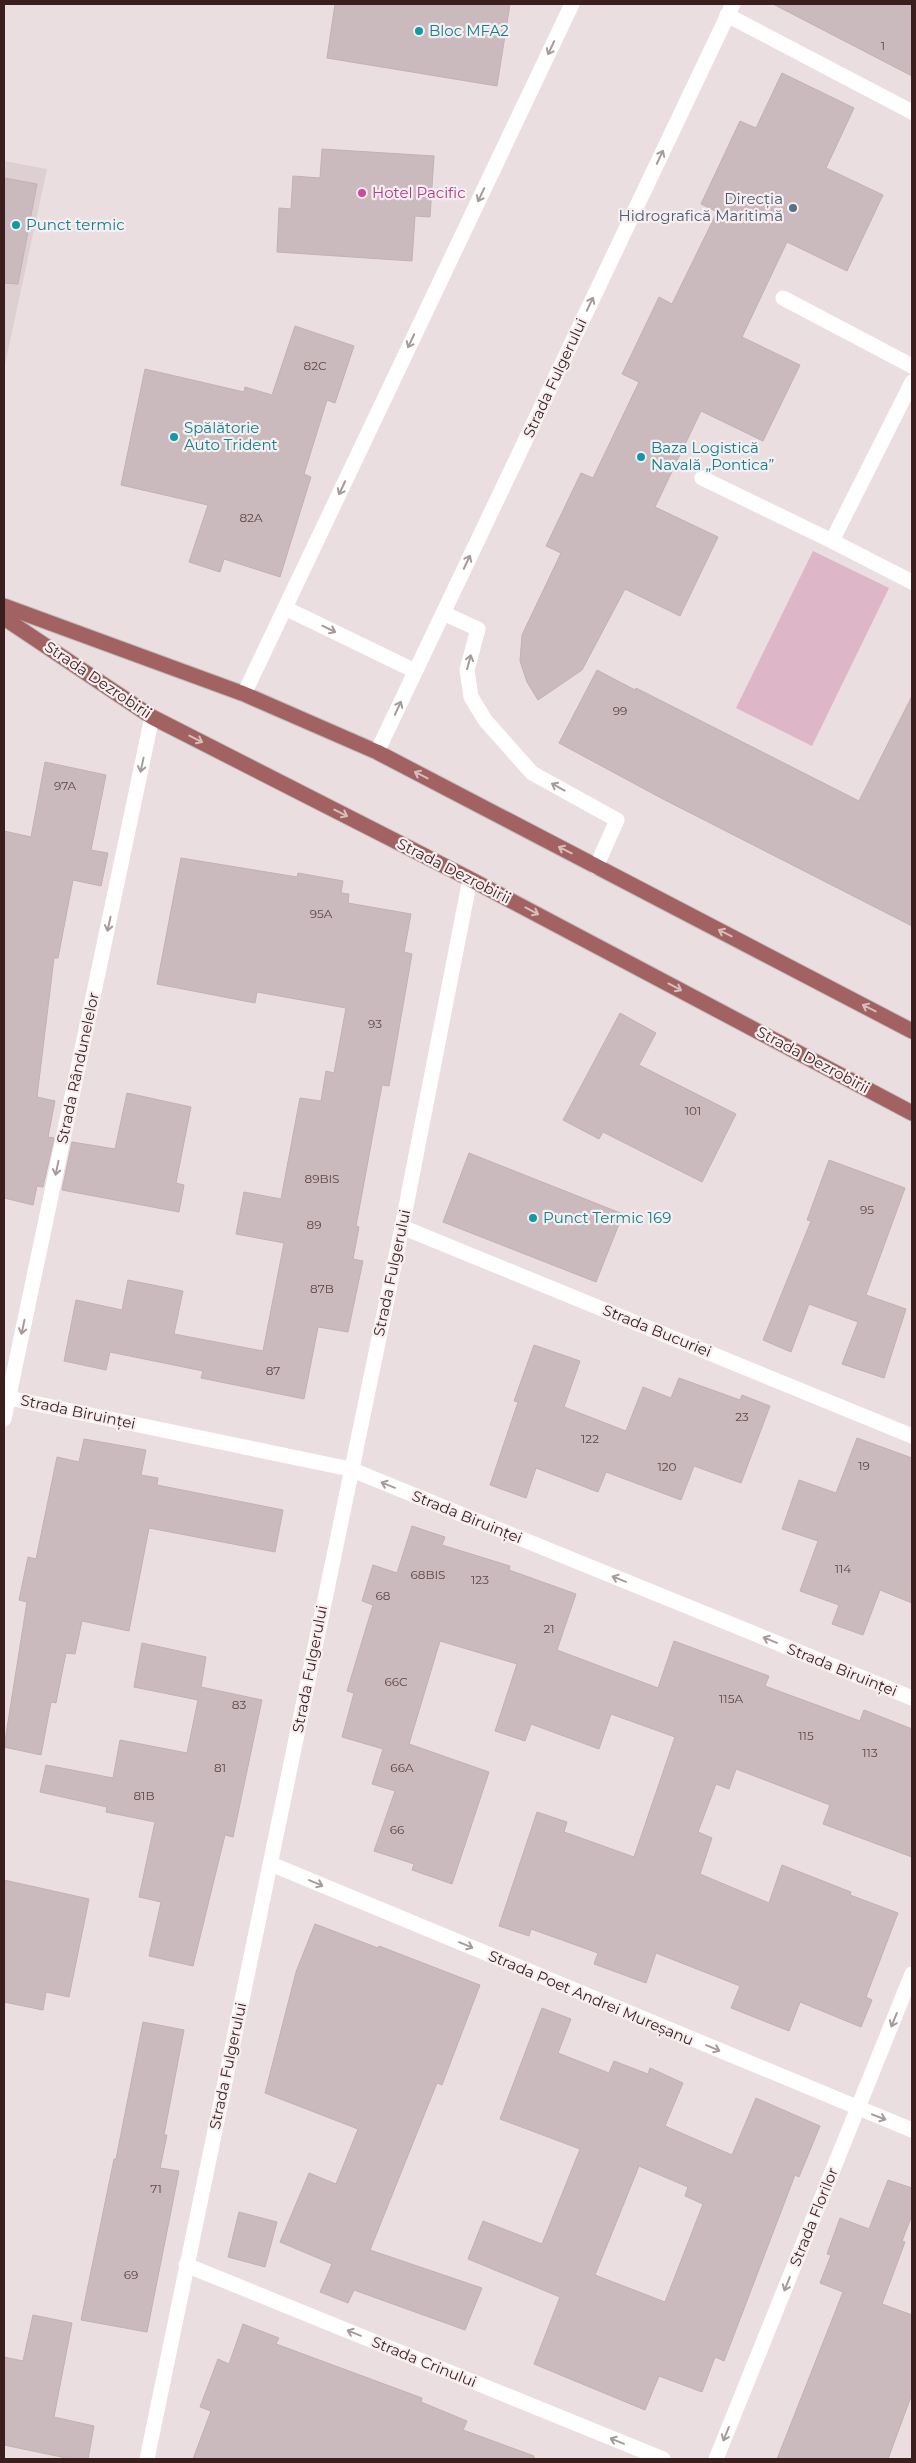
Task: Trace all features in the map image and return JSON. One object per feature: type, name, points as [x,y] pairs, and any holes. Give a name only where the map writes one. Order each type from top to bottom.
[{"type":"main road","name":"Strada Dezrobirii","points":[[4,606],[244,694],[377,752],[912,1031]]},
{"type":"main road","name":"Strada Dezrobirii","points":[[4,618],[152,717],[470,879],[912,1113]]},
{"type":"street","points":[[244,694],[572,4]]},
{"type":"street","points":[[730,9],[912,112]]},
{"type":"street","name":"Strada Fulgerului","points":[[377,752],[730,9]]},
{"type":"street","points":[[783,298],[912,366]]},
{"type":"street","points":[[832,541],[912,382]]},
{"type":"street","points":[[702,478],[912,582]]},
{"type":"street","points":[[285,608],[416,671]]},
{"type":"street","points":[[443,613],[478,629],[467,670],[471,697],[485,720],[532,773],[617,820],[596,866]]},
{"type":"street","name":"Strada Rândunelelor","points":[[4,1419],[6,1397],[152,717]]},
{"type":"street","name":"Strada Fulgerului","points":[[147,2459],[350,1469],[402,1227],[470,879]]},
{"type":"street","name":"Strada Bucuriei","points":[[402,1227],[912,1436]]},
{"type":"street","name":"Strada Biruinței","points":[[6,1397],[350,1469],[912,1698]]},
{"type":"street","name":"Strada Poet Andrei Mureșanu","points":[[270,1864],[912,2130]]},
{"type":"street","name":"Strada Florilor","points":[[716,2459],[912,1974]]},
{"type":"street","name":"Strada Crinului","points":[[186,2265],[662,2459]]},
{"type":"shaded area","points":[[4,161],[47,169],[4,369]]},
{"type":"shaded area","points":[[813,551],[889,588],[812,746],[736,708]]},
{"type":"building","name":"Bloc MFA2","points":[[335,4],[510,4],[497,86],[327,58]]},
{"type":"building","points":[[773,4],[912,4],[912,76]]},
{"type":"building","points":[[782,73],[854,108],[826,168],[883,195],[847,271],[787,242],[742,337],[800,365],[763,441],[701,411],[655,507],[718,537],[680,616],[625,589],[582,670],[538,700],[527,682],[520,661],[522,635],[561,553],[546,546],[581,473],[593,478],[639,382],[622,374],[659,297],[672,304],[717,212],[701,204],[740,121],[756,128]]},
{"type":"building","name":"Hotel Pacific","points":[[322,149],[434,156],[430,217],[415,216],[412,261],[277,252],[279,208],[291,209],[293,176],[320,178]]},
{"type":"building","name":"Punct termic","points":[[4,178],[37,184],[18,284],[4,283]]},
{"type":"building","points":[[295,326],[354,346],[335,403],[327,400],[304,474],[311,477],[280,577],[224,559],[220,572],[189,562],[208,505],[121,485],[145,369],[244,392],[245,387],[272,395]]},
{"type":"building","points":[[597,670],[859,801],[912,696],[912,926],[661,798],[559,743]]},
{"type":"building","points":[[45,762],[106,775],[91,850],[108,853],[101,886],[73,880],[58,958],[54,958],[37,1097],[55,1101],[48,1137],[54,1138],[43,1187],[37,1186],[33,1205],[4,1198],[4,831],[31,837]]},
{"type":"building","points":[[181,858],[297,877],[298,873],[343,881],[341,893],[349,894],[348,903],[411,914],[404,952],[412,954],[389,1086],[382,1085],[356,1226],[359,1227],[353,1259],[363,1261],[348,1332],[318,1327],[304,1399],[201,1378],[203,1371],[110,1352],[106,1370],[64,1361],[76,1300],[122,1310],[128,1280],[183,1291],[174,1334],[263,1351],[284,1243],[236,1234],[244,1192],[281,1199],[300,1098],[321,1101],[326,1071],[334,1073],[346,1008],[257,992],[255,1003],[157,984]]},
{"type":"building","points":[[620,1013],[656,1033],[639,1065],[736,1114],[702,1182],[603,1132],[599,1139],[563,1120]]},
{"type":"building","points":[[127,1093],[191,1107],[176,1183],[184,1185],[179,1212],[62,1190],[72,1142],[115,1149]]},
{"type":"building","name":"Punct Termic 169","points":[[469,1153],[623,1214],[596,1282],[443,1222]]},
{"type":"building","points":[[829,1160],[905,1188],[866,1295],[906,1309],[884,1378],[842,1364],[858,1322],[809,1304],[791,1352],[763,1340],[811,1221],[807,1220]]},
{"type":"building","points":[[534,1345],[580,1361],[564,1407],[626,1431],[643,1387],[671,1398],[679,1378],[740,1400],[742,1395],[770,1406],[741,1483],[694,1466],[681,1500],[606,1472],[598,1492],[536,1468],[526,1498],[490,1485],[518,1402],[514,1401]]},
{"type":"building","points":[[857,1438],[912,1458],[912,1603],[880,1590],[863,1635],[832,1624],[839,1605],[800,1591],[818,1541],[782,1529],[799,1480],[836,1493]]},
{"type":"building","points":[[84,1439],[146,1450],[141,1475],[158,1478],[157,1485],[283,1510],[275,1552],[149,1528],[129,1631],[82,1621],[75,1654],[66,1653],[56,1703],[51,1702],[41,1755],[4,1747],[27,1602],[19,1600],[28,1557],[36,1559],[57,1457],[79,1462]]},
{"type":"building","points":[[412,1526],[445,1537],[442,1545],[510,1566],[509,1570],[576,1594],[557,1650],[658,1688],[674,1641],[769,1676],[765,1686],[860,1721],[864,1710],[912,1729],[912,1857],[823,1824],[830,1805],[736,1769],[729,1789],[716,1784],[698,1832],[712,1838],[700,1874],[769,1903],[782,1865],[851,1892],[850,1895],[898,1913],[866,1997],[872,2000],[861,2027],[800,2002],[789,2031],[731,2008],[740,1986],[656,1953],[646,1983],[594,1964],[598,1953],[531,1929],[529,1936],[499,1926],[537,1812],[567,1822],[564,1832],[634,1857],[675,1737],[611,1714],[599,1749],[531,1724],[525,1741],[495,1731],[517,1664],[440,1641],[409,1744],[489,1772],[452,1884],[412,1870],[414,1864],[374,1851],[395,1791],[372,1784],[383,1749],[342,1737],[354,1693],[347,1691],[373,1605],[362,1601],[373,1565],[397,1573]]},
{"type":"building","points":[[142,1643],[206,1657],[201,1687],[262,1700],[233,1837],[225,1835],[193,1966],[149,1956],[161,1902],[139,1897],[155,1822],[106,1812],[107,1807],[40,1792],[46,1765],[113,1778],[120,1740],[187,1753],[198,1700],[134,1687]]},
{"type":"building","points":[[4,1880],[89,1899],[69,1997],[46,1992],[43,2010],[4,2002]]},
{"type":"building","points":[[315,1924],[378,1948],[379,1946],[480,1985],[442,2085],[437,2083],[370,2250],[482,2288],[465,2330],[354,2290],[348,2303],[320,2292],[332,2264],[280,2242],[309,2173],[336,2184],[358,2129],[265,2093],[296,1972]]},
{"type":"building","points":[[542,2008],[571,2019],[558,2053],[609,2073],[614,2061],[648,2074],[650,2068],[683,2083],[665,2126],[732,2155],[756,2098],[820,2126],[799,2177],[795,2175],[724,2361],[715,2357],[702,2392],[659,2376],[645,2410],[534,2364],[560,2297],[468,2259],[483,2221],[542,2244],[580,2149],[500,2119]],"holes":[[[639,2166],[688,2187],[685,2196],[703,2204],[665,2302],[595,2275]]]},
{"type":"building","points":[[143,2022],[184,2030],[164,2135],[167,2135],[160,2168],[179,2171],[147,2332],[81,2320]]},
{"type":"building","points":[[888,2180],[912,2188],[912,2215],[902,2241],[905,2242],[882,2304],[912,2315],[912,2394],[888,2459],[777,2459],[843,2292],[820,2283],[831,2255],[827,2254],[840,2218],[869,2229]]},
{"type":"building","points":[[239,2212],[277,2222],[265,2267],[228,2257]]},
{"type":"building","points":[[33,2315],[72,2323],[54,2417],[94,2426],[88,2459],[71,2459],[4,2445],[4,2357],[23,2361]]},
{"type":"building","points":[[243,2324],[279,2338],[276,2344],[422,2398],[421,2402],[467,2421],[463,2430],[534,2456],[534,2459],[193,2459],[211,2411],[200,2407],[218,2359],[229,2364]]},
{"type":"place","name":"Bloc MFA2","points":[[419,31]]},
{"type":"place","name":"Hotel Pacific","points":[[362,193]]},
{"type":"place","name":"Direcția Hidrografică Maritimă","points":[[793,208]]},
{"type":"place","name":"Punct termic","points":[[16,225]]},
{"type":"place","name":"Spălătorie Auto Trident","points":[[174,437]]},
{"type":"place","name":"Baza Logistică Navală „Pontica”","points":[[641,457]]},
{"type":"place","name":"Punct Termic 169","points":[[533,1218]]}]
